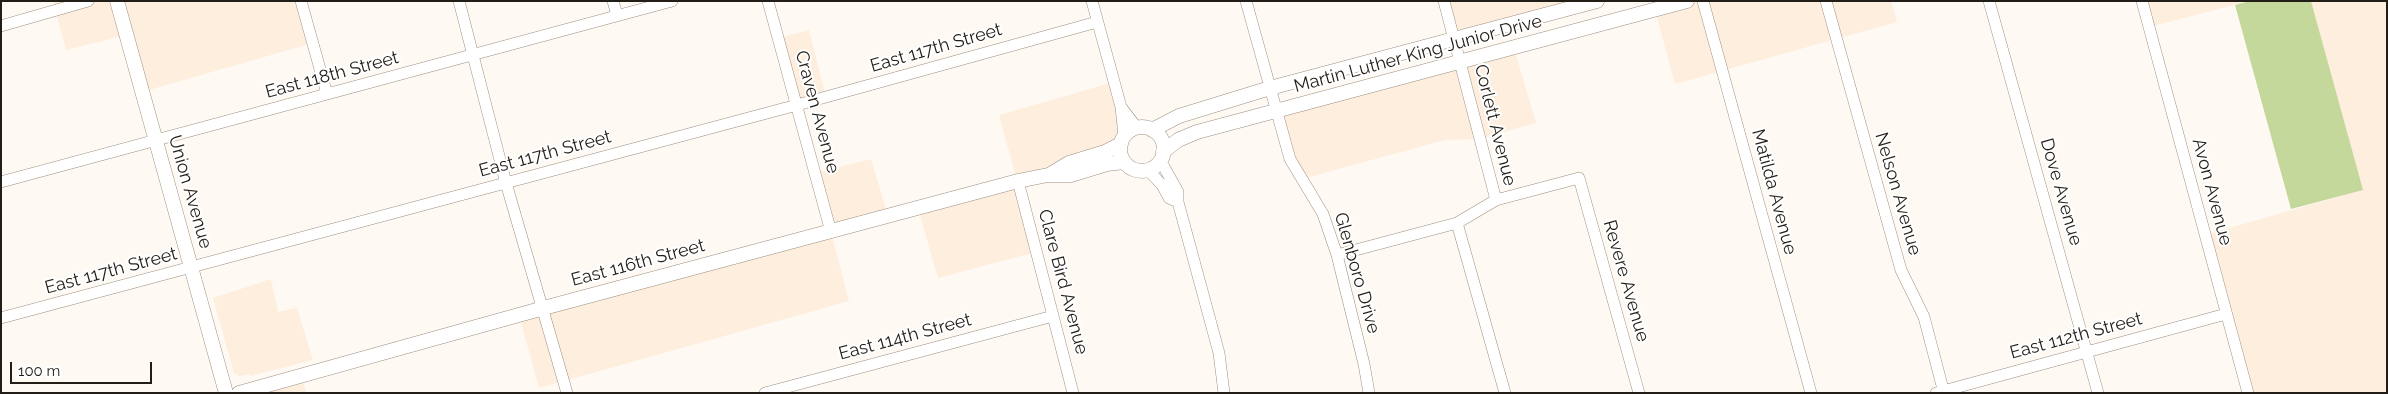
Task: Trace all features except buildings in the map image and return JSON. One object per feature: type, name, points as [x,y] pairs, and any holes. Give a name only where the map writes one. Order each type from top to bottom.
[{"type":"main road","name":"Union Avenue","points":[[117,1],[226,393]]},
{"type":"main road","name":"Martin Luther King Junior Drive","points":[[1152,130],[1179,116],[1270,88],[1597,1]]},
{"type":"main road","name":"Martin Luther King Junior Drive","points":[[1156,161],[1178,140],[1198,132],[1688,1]]},
{"type":"main road","points":[[1137,128],[1152,130],[1162,142],[1156,161],[1135,170],[1124,162],[1121,156],[1122,140],[1137,128]]},
{"type":"main road","name":"East 116th Street","points":[[1048,175],[1069,163],[1091,157],[1122,140]]},
{"type":"main road","name":"East 116th Street","points":[[239,393],[543,308],[1018,181],[1048,175],[1072,175],[1107,164],[1124,162]]},
{"type":"street","points":[[1,26],[88,1]]},
{"type":"street","points":[[301,1],[327,94]]},
{"type":"street","points":[[459,1],[506,183],[567,393]]},
{"type":"street","points":[[613,1],[617,15]]},
{"type":"street","name":"East 118th Street","points":[[1,182],[672,1]]},
{"type":"street","name":"Craven Avenue","points":[[768,1],[831,232]]},
{"type":"street","points":[[1092,1],[1121,107],[1122,140]]},
{"type":"street","name":"Glenboro Drive","points":[[1246,1],[1290,159],[1323,214],[1337,255],[1364,364],[1369,393]]},
{"type":"street","name":"Corlett Avenue","points":[[1444,1],[1496,200]]},
{"type":"street","name":"Matilda Avenue","points":[[1703,1],[1812,393]]},
{"type":"street","name":"Nelson Avenue","points":[[1826,1],[1901,270],[1924,317],[1941,392]]},
{"type":"street","name":"Dove Avenue","points":[[1989,1],[2098,393]]},
{"type":"street","name":"Avon Avenue","points":[[2142,1],[2248,393]]},
{"type":"street","name":"East 117th Street","points":[[1,318],[797,105],[1098,22]]},
{"type":"street","points":[[1121,107],[1137,128]]},
{"type":"street","points":[[1156,161],[1162,185],[1169,198],[1178,202],[1219,352],[1224,393]]},
{"type":"street","name":"Revere Avenue","points":[[1496,200],[1579,178],[1639,393]]},
{"type":"street","name":"Clare Bird Avenue","points":[[1018,181],[1073,393]]},
{"type":"street","points":[[1337,255],[1457,223],[1496,200]]},
{"type":"street","points":[[1457,223],[1504,393]]},
{"type":"street","name":"East 112th Street","points":[[1941,392],[2226,314]]},
{"type":"street","name":"East 114th Street","points":[[765,393],[1053,316]]},
{"type":"shaded area","points":[[53,1],[301,1],[313,43],[142,92],[126,35],[66,50]]},
{"type":"shaded area","points":[[1444,1],[1597,1],[1455,40]]},
{"type":"shaded area","points":[[1687,1],[1891,1],[1897,22],[1675,84],[1655,10]]},
{"type":"shaded area","points":[[2142,1],[2250,1],[2149,27]]},
{"type":"shaded area","points":[[2311,1],[2387,1],[2387,393],[2248,393],[2205,235],[2362,190]]},
{"type":"shaded area","points":[[809,30],[826,97],[797,105],[779,38]]},
{"type":"shaded area","points":[[1514,48],[1536,123],[1480,139],[1445,140],[1302,179],[1277,112]]},
{"type":"shaded area","points":[[1114,82],[1122,140],[1018,181],[1036,252],[938,278],[918,208],[1017,181],[999,115]]},
{"type":"shaded area","points":[[871,159],[888,216],[831,232],[815,173]]},
{"type":"shaded area","points":[[831,232],[849,301],[539,388],[519,315]]},
{"type":"shaded area","points":[[271,279],[278,312],[297,308],[313,360],[251,376],[250,374],[240,376],[234,373],[213,298]]},
{"type":"shaded area","points":[[302,375],[306,393],[238,393]]},
{"type":"green space","points":[[2250,1],[2311,1],[2363,190],[2291,209],[2235,5]]}]
